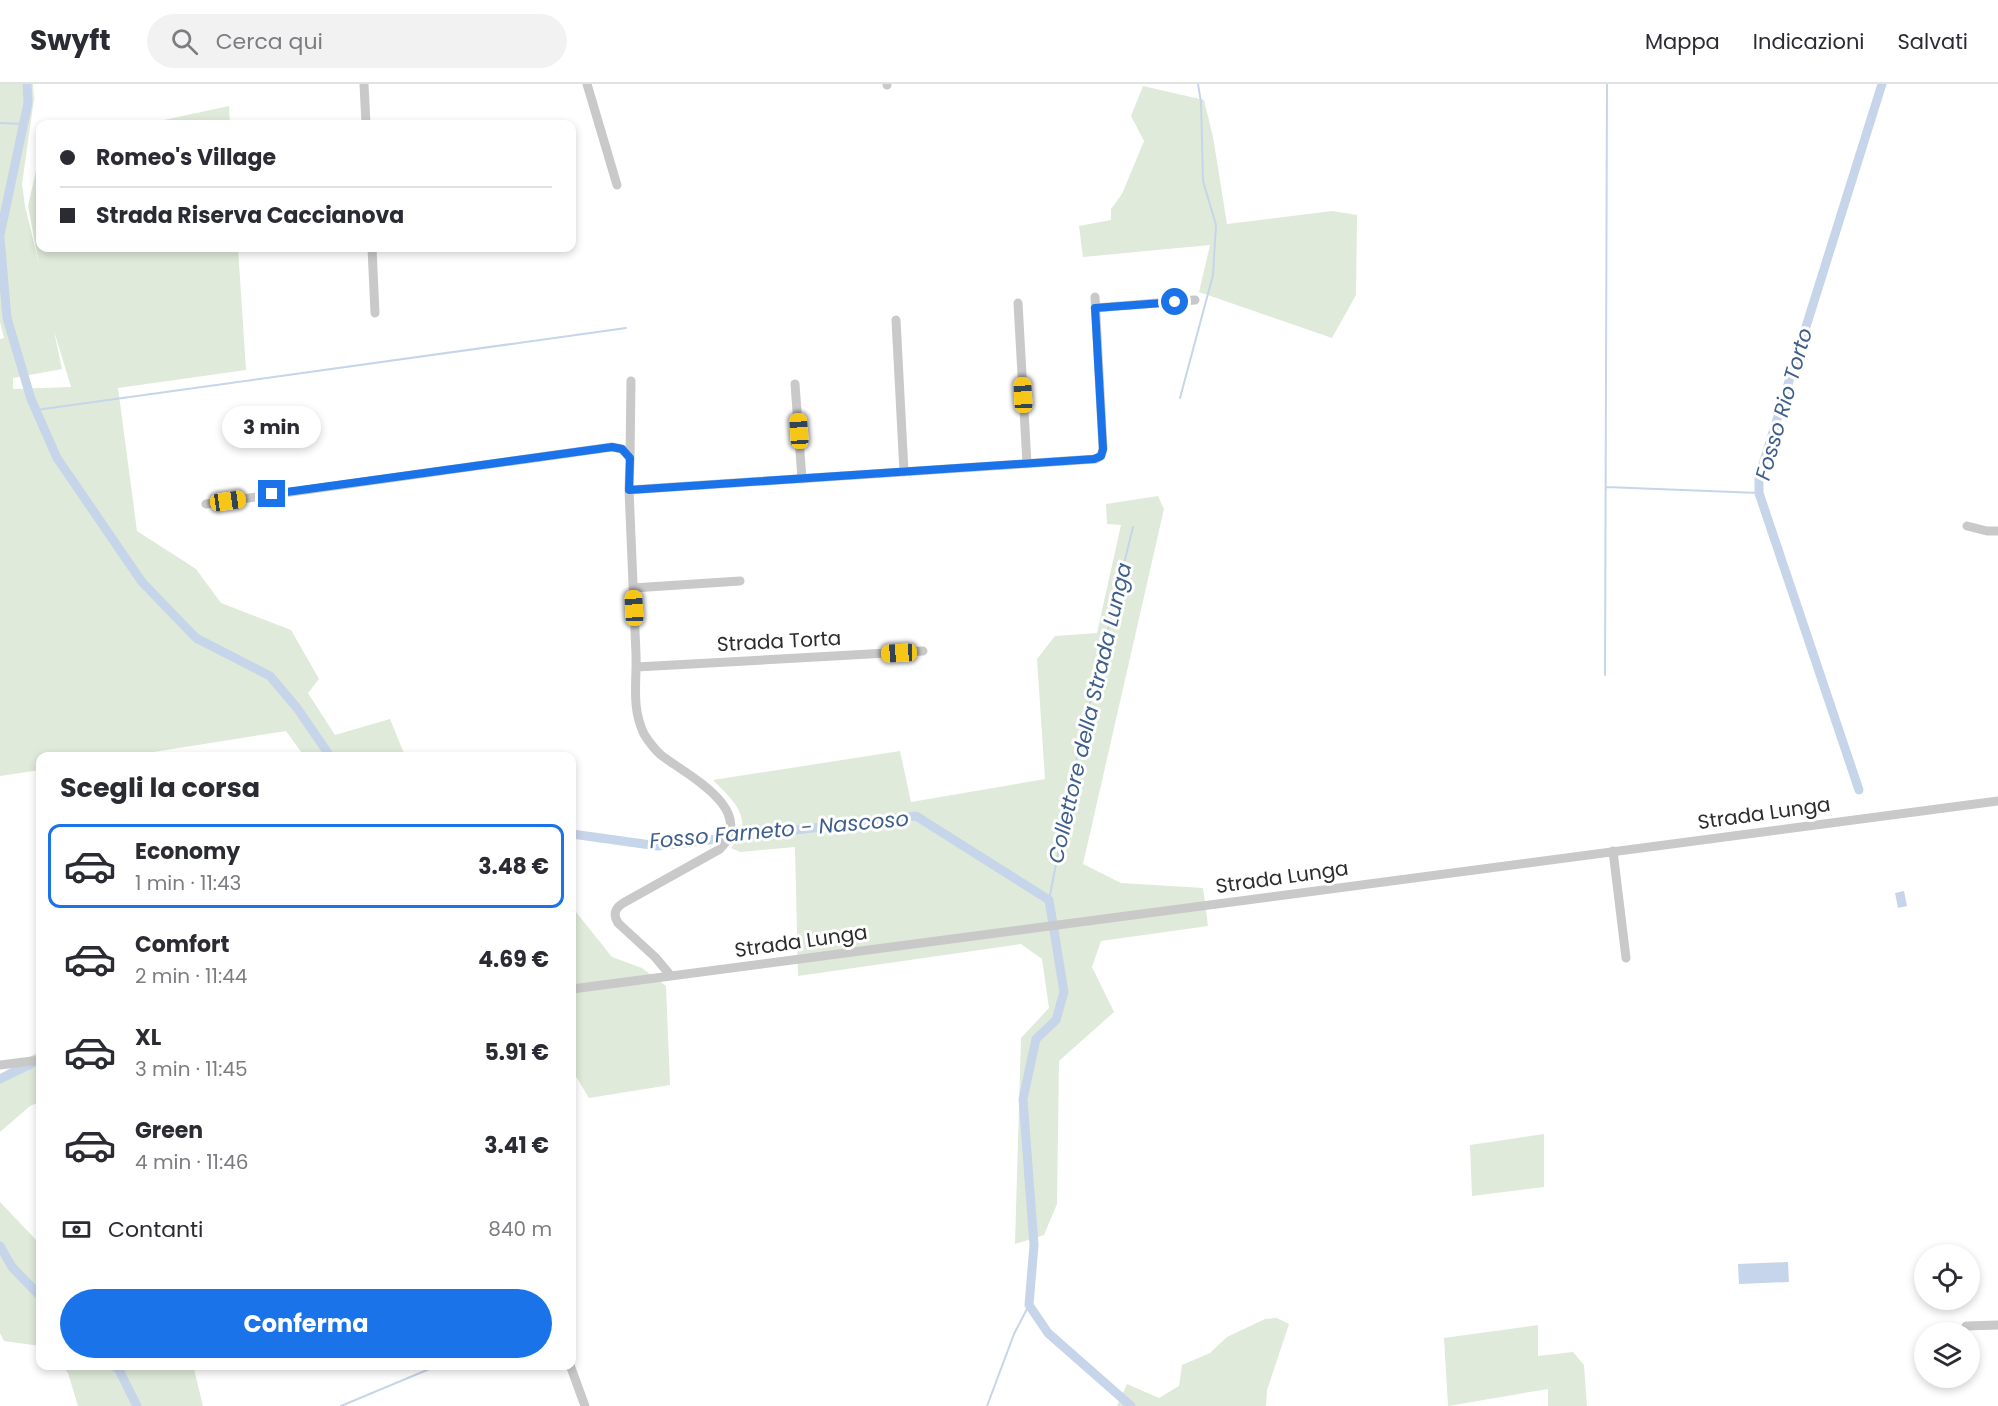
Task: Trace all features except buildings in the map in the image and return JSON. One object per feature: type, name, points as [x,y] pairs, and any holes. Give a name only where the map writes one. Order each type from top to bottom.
[{"type":"street","points":[[364,84],[366,120]]},
{"type":"street","points":[[587,84],[617,185]]},
{"type":"street","points":[[372,252],[375,313]]},
{"type":"street","points":[[629,490],[1094,459],[1102,453],[1095,297]]},
{"type":"street","points":[[1095,308],[1195,300]]},
{"type":"street","points":[[1018,303],[1027,464]]},
{"type":"street","points":[[896,320],[904,472]]},
{"type":"street","points":[[631,381],[629,490],[637,667],[634,691],[636,708],[647,738],[659,753],[713,792],[725,808],[730,830],[724,844],[707,857],[616,909],[615,916],[618,923],[655,957],[671,976]]},
{"type":"street","points":[[795,384],[802,478]]},
{"type":"street","points":[[206,504],[607,447],[622,449],[630,458]]},
{"type":"street","points":[[1967,526],[1998,531]]},
{"type":"street","points":[[633,588],[740,581]]},
{"type":"street","name":"Strada Torta","points":[[637,667],[923,651]]},
{"type":"street","name":"Strada Lunga","points":[[576,988],[1998,801]]},
{"type":"street","points":[[1613,851],[1626,958]]},
{"type":"street","points":[[0,1065],[36,1060]]},
{"type":"street","points":[[1980,1326],[1998,1325]]},
{"type":"street","points":[[572,1370],[585,1406]]},
{"type":"green space","points":[[0,84],[33,84],[34,99],[22,184],[39,264],[37,252],[238,252],[246,370],[118,388],[137,531],[196,569],[221,603],[291,630],[319,679],[308,693],[335,735],[390,719],[403,752],[301,752],[286,731],[153,752],[36,752],[36,771],[0,776],[0,339],[4,338],[0,322]],"holes":[[[54,331],[71,387],[13,389],[13,378],[62,369]]]},
{"type":"green space","points":[[1143,86],[1204,100],[1213,137],[1227,224],[1332,211],[1357,215],[1356,295],[1332,338],[1199,292],[1210,245],[1083,257],[1079,226],[1111,220],[1111,209],[1122,194],[1144,141],[1131,116]]},
{"type":"green space","points":[[229,106],[230,120],[164,120]]},
{"type":"green space","points":[[36,171],[36,248],[28,206]]},
{"type":"green space","points":[[1158,496],[1164,509],[1083,864],[1121,883],[1203,888],[1208,926],[1101,941],[1092,967],[1114,1012],[1059,1061],[1057,1204],[1044,1235],[1015,1244],[1021,1038],[1049,1008],[1042,959],[1021,944],[798,976],[795,847],[740,852],[731,848],[740,834],[741,817],[734,803],[713,780],[900,751],[911,802],[1045,779],[1037,659],[1055,636],[1097,633],[1121,525],[1107,524],[1106,504]]},
{"type":"green space","points":[[576,912],[612,957],[642,968],[666,986],[670,1085],[589,1098],[576,1077]]},
{"type":"green space","points":[[36,1053],[36,1104],[30,1106],[0,1132],[0,1074]]},
{"type":"green space","points":[[1544,1134],[1544,1187],[1472,1196],[1470,1145]]},
{"type":"green space","points":[[0,1202],[36,1240],[36,1345],[4,1341],[0,1333]]},
{"type":"green space","points":[[1277,1318],[1289,1324],[1267,1390],[1266,1406],[1117,1406],[1127,1384],[1159,1398],[1179,1386],[1182,1365],[1210,1353],[1227,1337],[1265,1319]]},
{"type":"green space","points":[[1538,1325],[1538,1356],[1573,1352],[1584,1365],[1587,1406],[1548,1406],[1548,1389],[1448,1406],[1444,1338]]},
{"type":"green space","points":[[65,1370],[194,1370],[203,1406],[78,1406]]},
{"type":"water","points":[[1904,891],[1907,906],[1898,908],[1895,893]]},
{"type":"water","points":[[1788,1262],[1789,1282],[1739,1284],[1738,1264]]},
{"type":"waterway","points":[[0,235],[28,103],[27,84]]},
{"type":"waterway","name":"Collettore della Strada Lunga","points":[[1180,398],[1213,275],[1216,225],[1203,181],[1201,102],[1198,84]]},
{"type":"waterway","points":[[1605,675],[1607,84]]},
{"type":"waterway","name":"Fosso Rio Torto","points":[[1859,790],[1759,493],[1759,477],[1882,84]]},
{"type":"waterway","points":[[0,123],[24,124]]},
{"type":"waterway","points":[[0,238],[7,318],[31,399],[57,458],[142,582],[196,638],[270,676],[297,708],[327,752]]},
{"type":"waterway","points":[[36,410],[626,328]]},
{"type":"waterway","points":[[1606,487],[1759,493]]},
{"type":"waterway","name":"Collettore della Strada Lunga","points":[[1049,900],[1077,756],[1133,527]]},
{"type":"waterway","name":"Fosso Farneto - Nascoso","points":[[576,835],[658,846],[916,816],[1049,900],[1064,992],[1056,1020],[1036,1039],[1023,1099],[1034,1245],[1029,1305],[1048,1333],[1131,1406]]},
{"type":"waterway","points":[[0,1079],[35,1062]]},
{"type":"waterway","points":[[0,1246],[12,1267],[36,1292]]},
{"type":"waterway","points":[[987,1406],[1014,1334],[1029,1305]]},
{"type":"waterway","points":[[119,1370],[137,1406]]},
{"type":"waterway","points":[[341,1406],[427,1370]]},
{"type":"route","points":[[272,494],[612,447],[622,449],[630,458],[629,490],[1094,459],[1101,456],[1103,449],[1095,308],[1175,302]]}]
